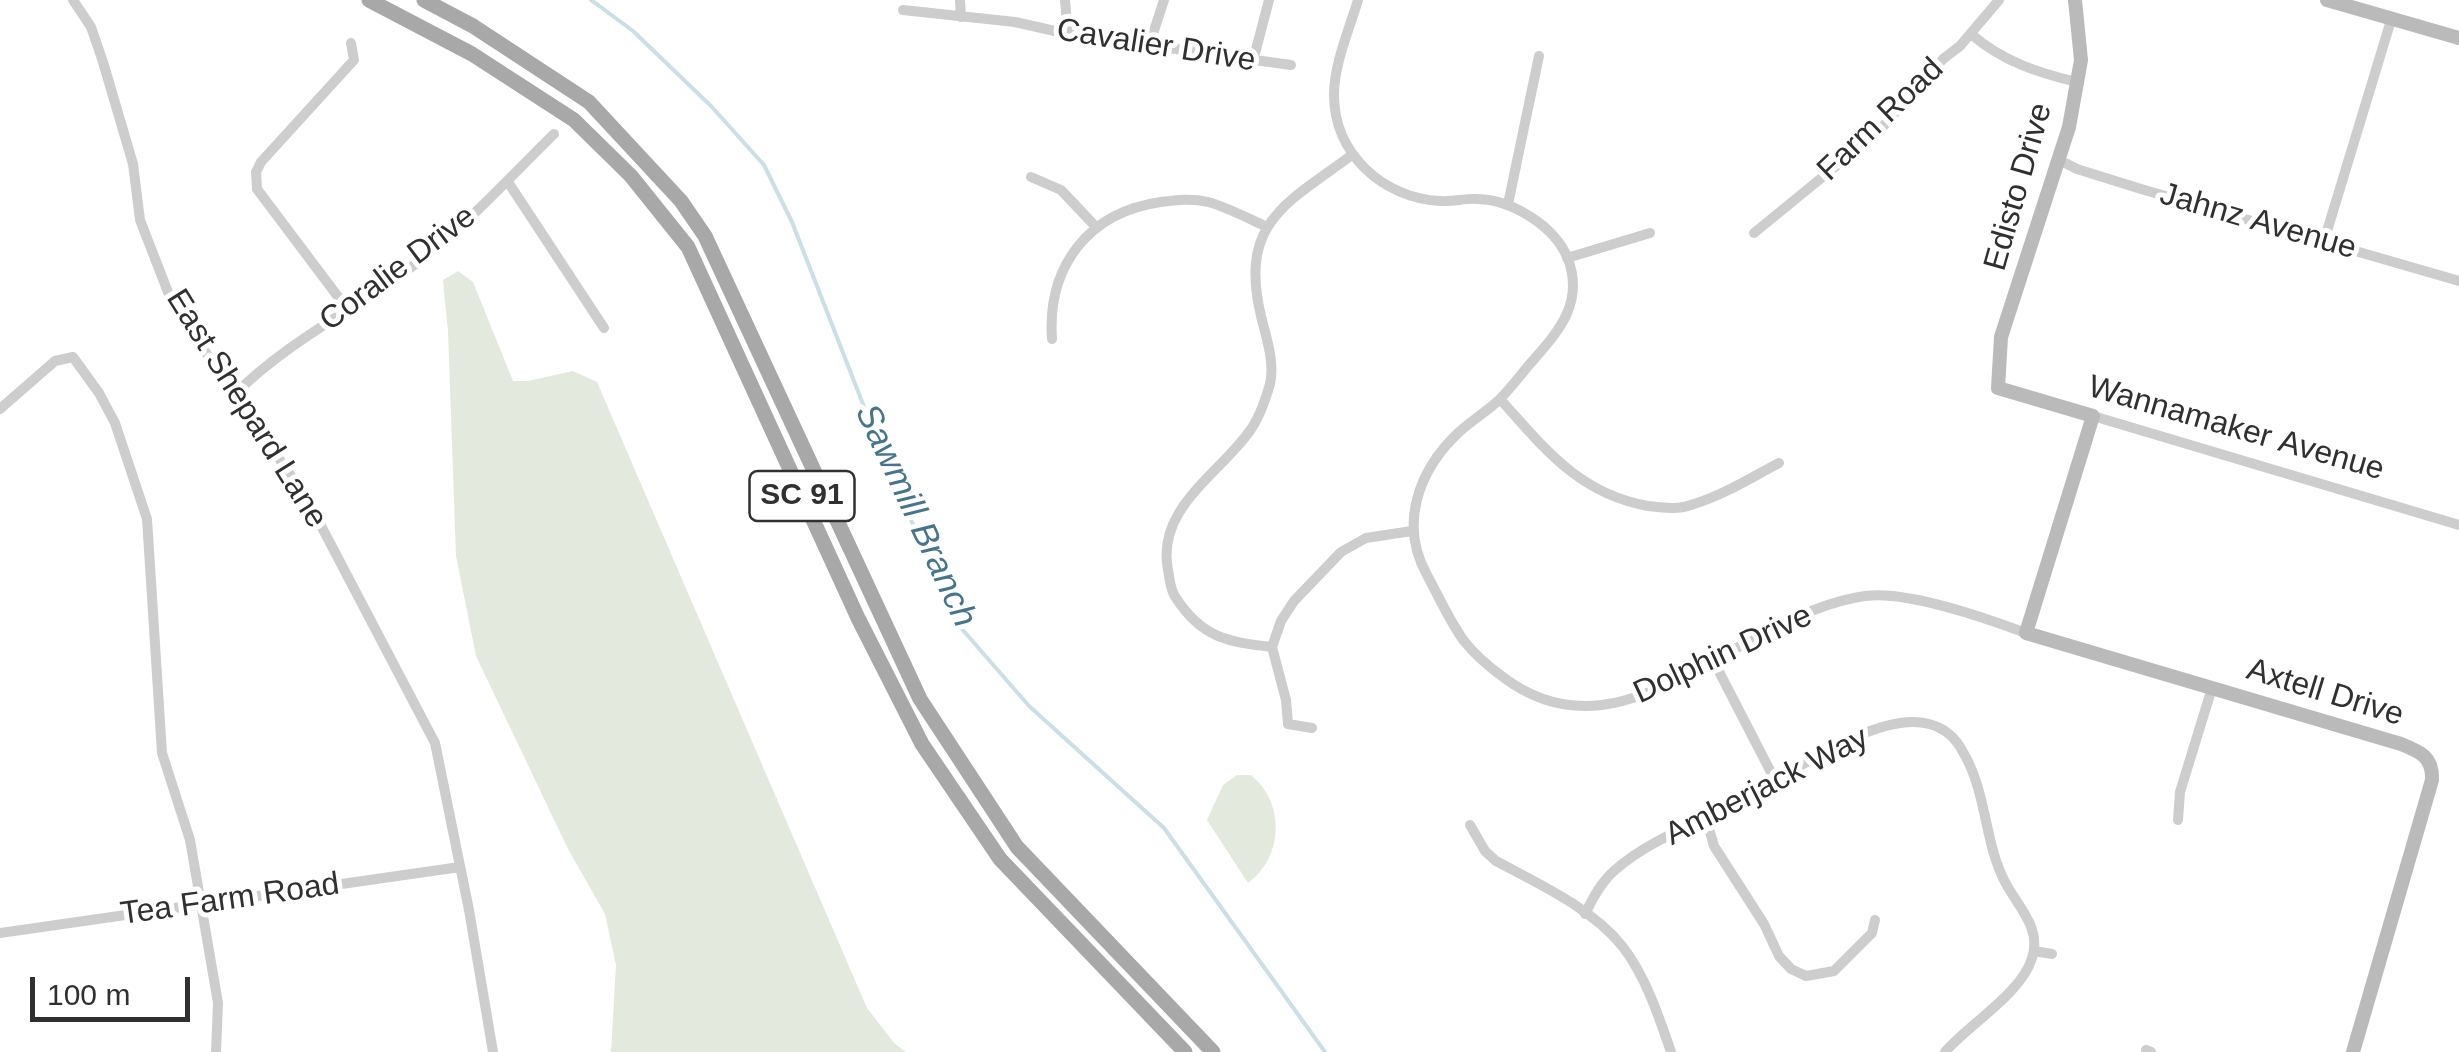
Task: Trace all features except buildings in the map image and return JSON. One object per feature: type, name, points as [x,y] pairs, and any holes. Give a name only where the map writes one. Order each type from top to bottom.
[{"type":"main road","points":[[360,0],[402,18]]},
{"type":"main road","name":"SC 91","points":[[369,0],[472,54],[574,120],[631,176],[688,247],[858,618],[922,744],[1000,859],[1185,1052]]},
{"type":"main road","name":"SC 91","points":[[424,0],[473,26],[589,102],[682,201],[705,236],[920,699],[1016,846],[1213,1052]]},
{"type":"main road","points":[[688,247],[705,236]]},
{"type":"street","name":"East Shepard Lane","points":[[74,0],[91,27],[103,62],[133,164],[140,220],[173,305],[307,498],[435,743],[493,1052]]},
{"type":"street","points":[[960,0],[961,17]]},
{"type":"street","points":[[1065,0],[1068,34]]},
{"type":"street","points":[[1149,46],[1164,0]]},
{"type":"street","points":[[1252,61],[1269,0]]},
{"type":"street","points":[[1312,728],[1288,724],[1272,647],[1281,621],[1294,601],[1341,552],[1366,538],[1412,530],[1419,492],[1440,453],[1500,399],[1558,335],[1568,314],[1572,288],[1568,258],[1532,218],[1508,204],[1479,198],[1440,201],[1407,195],[1376,180],[1352,156],[1338,126],[1334,94],[1358,0]]},
{"type":"street","name":"Farm Road","points":[[1754,233],[1880,131],[1999,0]]},
{"type":"street","name":"Edisto Drive","points":[[1998,388],[2001,337],[2070,127],[2081,60],[2075,0]]},
{"type":"street","points":[[2326,0],[2459,38]]},
{"type":"street","name":"Cavalier Drive","points":[[903,10],[1015,22],[1068,34],[1291,65]]},
{"type":"street","points":[[2324,240],[2392,17]]},
{"type":"street","points":[[1971,34],[1983,45],[2033,72],[2077,82]]},
{"type":"street","points":[[348,310],[262,197],[256,172],[354,60],[351,44]]},
{"type":"street","points":[[1508,204],[1538,56]]},
{"type":"street","name":"Coralie Drive","points":[[235,394],[264,368],[460,229],[554,134]]},
{"type":"street","points":[[1272,647],[1210,635],[1189,617],[1172,592],[1165,558],[1171,525],[1186,501],[1252,430],[1271,380],[1270,356],[1254,286],[1256,258],[1266,226],[1286,204],[1352,156]]},
{"type":"street","name":"Jahnz Avenue","points":[[2059,160],[2140,189],[2459,281]]},
{"type":"street","points":[[1032,177],[1062,190],[1096,227]]},
{"type":"street","points":[[508,182],[604,328]]},
{"type":"street","points":[[1052,339],[1050,312],[1057,286],[1081,241],[1096,227],[1134,208],[1180,199],[1208,202],[1266,226]]},
{"type":"street","points":[[1568,258],[1650,233]]},
{"type":"street","points":[[0,409],[55,360],[73,357],[114,423],[147,519],[162,753],[190,840],[198,905],[218,1004],[216,1052]]},
{"type":"street","name":"Wannamaker Avenue","points":[[1998,388],[2459,524]]},
{"type":"street","points":[[1500,399],[1544,449],[1574,475],[1598,491],[1630,503],[1672,509],[1694,504],[1779,464]]},
{"type":"street","points":[[2026,632],[2093,416]]},
{"type":"street","name":"Dolphin Drive","points":[[1412,530],[1418,560],[1464,640],[1482,661],[1544,700],[1582,706],[1623,702],[1653,692],[1769,630],[1854,598],[1880,594],[1906,597],[2026,632]]},
{"type":"street","name":"Axtell Drive","points":[[2026,632],[2401,744],[2420,751],[2430,762],[2432,780],[2353,1052]]},
{"type":"street","points":[[1713,660],[1775,780]]},
{"type":"street","points":[[2178,820],[2180,792],[2212,688]]},
{"type":"street","name":"Amberjack Way","points":[[1585,914],[1596,892],[1628,860],[1823,752],[1913,721],[1945,730],[1971,766],[2001,872],[2030,920],[2034,951]]},
{"type":"street","points":[[1706,818],[1714,846],[1790,969],[1806,976],[1834,971],[1872,932],[1875,920]]},
{"type":"street","points":[[1470,825],[1485,851],[1496,861],[1585,914],[1626,952],[1672,1052]]},
{"type":"street","name":"Tea Farm Road","points":[[0,933],[460,867]]},
{"type":"street","points":[[1944,1052],[2022,978],[2034,951],[2052,954]]},
{"type":"shaded area","points":[[458,271],[473,282],[513,381],[573,371],[597,382],[867,1008],[906,1052],[611,1052],[616,965],[605,914],[568,849],[476,656],[456,556],[443,280]]},
{"type":"shaded area","points":[[1237,775],[1251,775],[1262,786],[1270,800],[1276,829],[1268,859],[1248,883],[1207,820],[1223,785]]},
{"type":"waterway","name":"Sawmill Branch","points":[[591,0],[633,31],[711,106],[764,165],[792,222],[884,458],[955,621],[1029,706],[1164,828],[1325,1052]]}]
